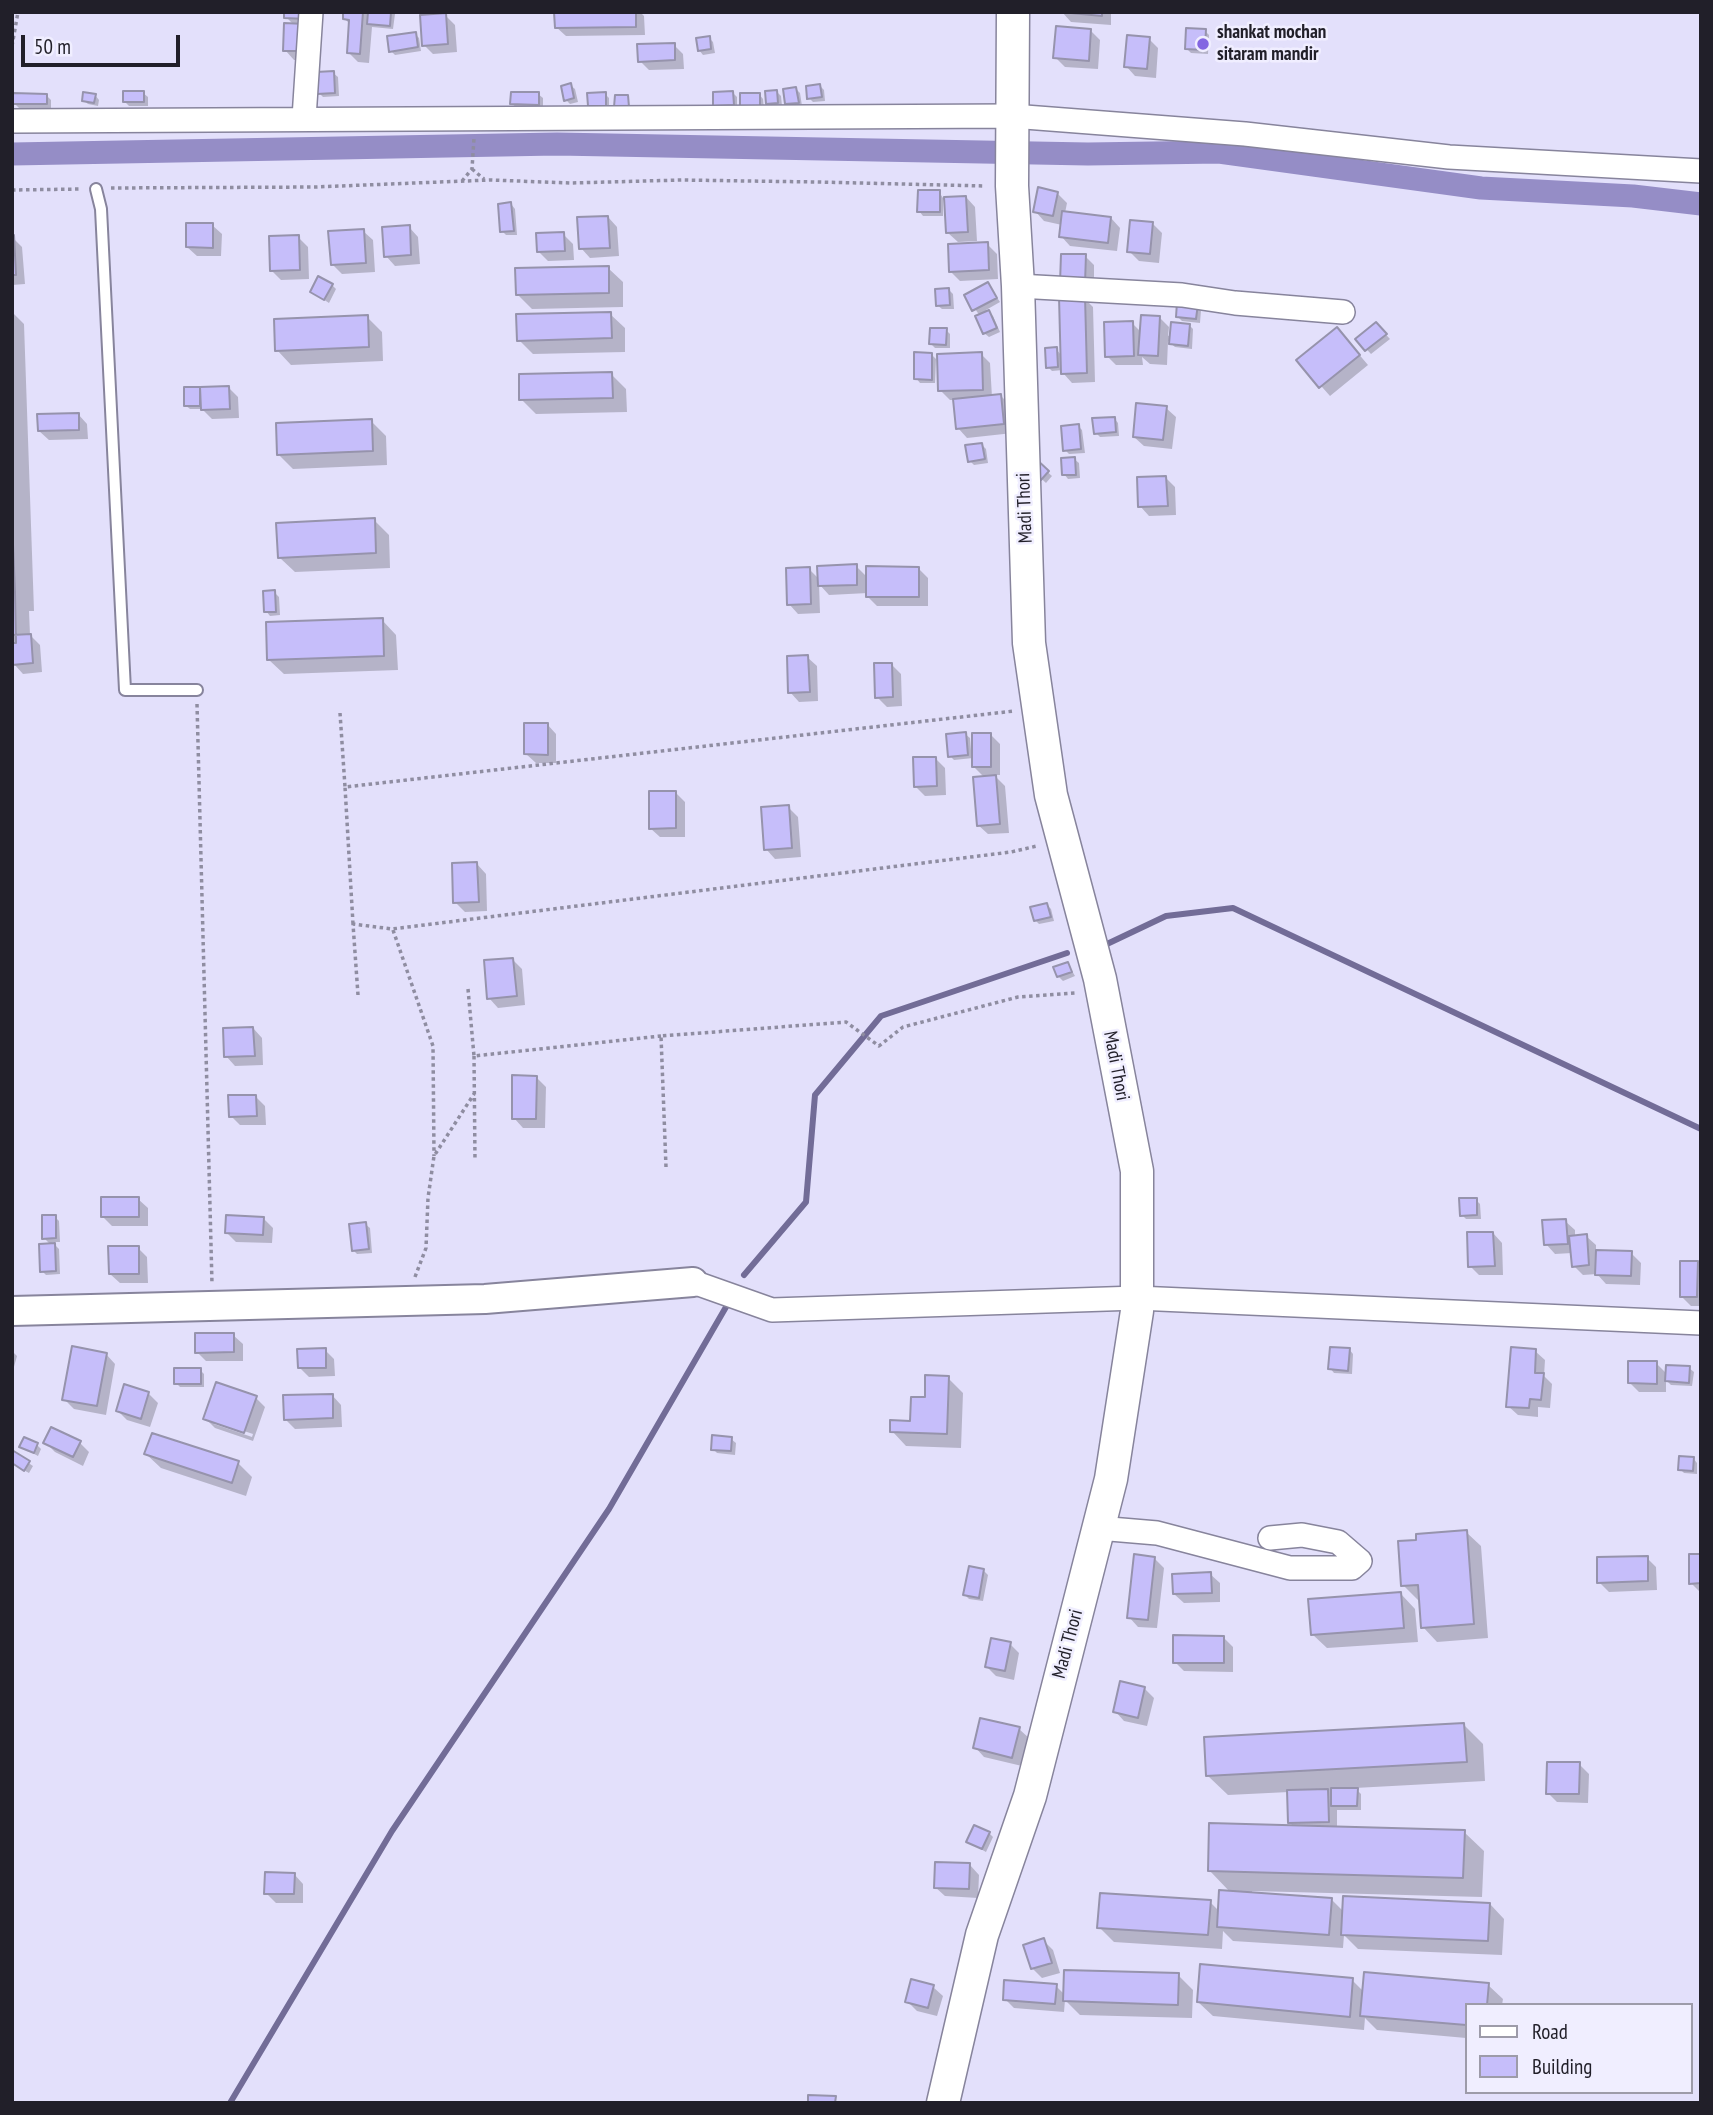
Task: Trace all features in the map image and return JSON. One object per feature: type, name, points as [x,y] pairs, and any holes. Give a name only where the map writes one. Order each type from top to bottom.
[{"type":"main road","name":"Madi Thori","points":[[943,2103],[982,1935],[1030,1796],[1111,1479],[1137,1298],[1137,1171],[1102,991],[1051,795],[1029,643],[1012,182],[1013,12]]},
{"type":"street","points":[[304,118],[311,12]]},
{"type":"street","points":[[12,121],[304,118],[1012,125],[1245,134],[1449,157],[1701,171]]},
{"type":"street","points":[[1017,286],[1182,295],[1235,303],[1343,312]]},
{"type":"street","points":[[12,1311],[485,1299],[693,1282],[772,1310],[1137,1298],[1701,1323]]},
{"type":"street","points":[[1098,1528],[1157,1533],[1290,1568],[1352,1568],[1360,1561],[1338,1542],[1302,1535],[1269,1538]]},
{"type":"lane","points":[[96,189],[101,209],[125,690],[197,690]]},
{"type":"path","points":[[12,46],[18,12]]},
{"type":"path","points":[[462,181],[472,169],[472,140]]},
{"type":"path","points":[[472,169],[485,180]]},
{"type":"path","points":[[12,190],[315,187],[485,180],[571,183],[682,180],[1012,182]]},
{"type":"path","points":[[197,690],[212,1297]]},
{"type":"path","points":[[345,787],[1038,708]]},
{"type":"path","points":[[340,713],[358,995]]},
{"type":"path","points":[[353,924],[392,929],[1011,852],[1063,839]]},
{"type":"path","points":[[392,929],[433,1046],[434,1156],[428,1198],[426,1248],[405,1301]]},
{"type":"path","points":[[468,989],[474,1056],[475,1161]]},
{"type":"path","points":[[474,1056],[662,1036],[846,1021],[878,1046],[903,1027],[1018,997],[1102,991]]},
{"type":"path","points":[[662,1036],[666,1167]]},
{"type":"path","points":[[434,1156],[474,1094]]},
{"type":"building","points":[[284,12],[308,12],[308,19],[284,18]]},
{"type":"building","points":[[343,12],[363,12],[360,54],[347,53],[349,20],[343,19]]},
{"type":"building","points":[[368,12],[391,12],[390,26],[367,24]]},
{"type":"building","points":[[554,12],[636,12],[636,27],[555,28]]},
{"type":"building","points":[[1060,12],[1102,12],[1102,16]]},
{"type":"building","points":[[446,13],[448,44],[422,46],[420,15]]},
{"type":"building","points":[[284,23],[306,24],[306,51],[283,51]]},
{"type":"building","points":[[1056,26],[1091,29],[1089,61],[1053,58]]},
{"type":"building","points":[[1186,28],[1206,29],[1205,50],[1185,49]]},
{"type":"building","points":[[416,32],[418,47],[389,52],[387,36]]},
{"type":"building","points":[[1127,35],[1150,37],[1147,69],[1124,67]]},
{"type":"building","points":[[710,36],[711,49],[698,51],[696,38]]},
{"type":"building","points":[[675,43],[675,60],[638,62],[637,44]]},
{"type":"building","points":[[334,71],[335,93],[317,94],[316,72]]},
{"type":"building","points":[[571,83],[574,98],[564,101],[561,86]]},
{"type":"building","points":[[820,84],[822,97],[807,99],[806,86]]},
{"type":"building","points":[[796,87],[799,103],[785,104],[783,89]]},
{"type":"building","points":[[777,90],[778,103],[766,104],[765,91]]},
{"type":"building","points":[[123,91],[144,91],[144,102],[123,102]]},
{"type":"building","points":[[733,91],[734,105],[713,106],[713,92]]},
{"type":"building","points":[[83,92],[96,94],[94,103],[82,101]]},
{"type":"building","points":[[511,92],[539,92],[539,105],[510,104]]},
{"type":"building","points":[[606,92],[606,106],[588,106],[587,93]]},
{"type":"building","points":[[13,93],[47,94],[47,104],[13,104]]},
{"type":"building","points":[[740,93],[760,93],[760,106],[740,106]]},
{"type":"building","points":[[615,95],[628,95],[629,107],[614,107]]},
{"type":"building","points":[[1038,187],[1058,192],[1053,216],[1033,212]]},
{"type":"building","points":[[918,190],[940,190],[940,212],[917,212]]},
{"type":"building","points":[[966,196],[968,232],[946,233],[944,197]]},
{"type":"building","points":[[511,202],[514,231],[500,232],[498,204]]},
{"type":"building","points":[[1062,211],[1111,217],[1108,243],[1059,237]]},
{"type":"building","points":[[608,216],[610,248],[579,249],[577,217]]},
{"type":"building","points":[[1130,220],[1153,222],[1150,254],[1127,252]]},
{"type":"building","points":[[186,223],[213,223],[213,248],[186,247]]},
{"type":"building","points":[[410,225],[411,255],[384,257],[382,227]]},
{"type":"building","points":[[364,229],[366,263],[331,265],[328,231]]},
{"type":"building","points":[[564,232],[565,251],[537,252],[536,233]]},
{"type":"building","points":[[14,235],[16,275],[12,275],[12,236]]},
{"type":"building","points":[[299,235],[300,270],[270,271],[269,236]]},
{"type":"building","points":[[988,242],[989,270],[949,272],[948,244]]},
{"type":"building","points":[[1061,254],[1086,254],[1085,284],[1060,283]]},
{"type":"building","points":[[609,266],[609,293],[516,295],[515,268]]},
{"type":"building","points":[[318,276],[333,284],[324,300],[310,292]]},
{"type":"building","points":[[988,282],[997,298],[972,311],[964,295]]},
{"type":"building","points":[[949,288],[950,305],[936,306],[935,289]]},
{"type":"building","points":[[1085,296],[1087,373],[1061,374],[1059,297]]},
{"type":"building","points":[[1177,302],[1198,304],[1196,319],[1176,317]]},
{"type":"building","points":[[989,310],[997,328],[983,334],[975,316]]},
{"type":"building","points":[[611,312],[612,338],[517,341],[516,314]]},
{"type":"building","points":[[368,315],[369,347],[275,351],[274,319]]},
{"type":"building","points":[[1141,315],[1160,316],[1158,356],[1138,355]]},
{"type":"building","points":[[1133,321],[1134,356],[1105,357],[1104,322]]},
{"type":"building","points":[[1171,322],[1190,324],[1188,346],[1169,344]]},
{"type":"building","points":[[1376,322],[1387,334],[1365,351],[1355,339]]},
{"type":"building","points":[[1337,327],[1360,355],[1319,388],[1296,360]]},
{"type":"building","points":[[930,328],[947,328],[946,345],[929,344]]},
{"type":"building","points":[[1057,347],[1058,367],[1046,368],[1045,348]]},
{"type":"building","points":[[914,352],[932,353],[932,380],[914,379]]},
{"type":"building","points":[[982,352],[983,390],[938,391],[937,354]]},
{"type":"building","points":[[612,372],[613,398],[519,400],[519,374]]},
{"type":"building","points":[[229,386],[230,409],[201,410],[200,387]]},
{"type":"building","points":[[184,387],[200,387],[200,406],[184,406]]},
{"type":"building","points":[[1001,394],[1004,424],[956,429],[953,399]]},
{"type":"building","points":[[1136,403],[1167,406],[1163,440],[1133,437]]},
{"type":"building","points":[[79,413],[79,430],[38,431],[37,414]]},
{"type":"building","points":[[1115,417],[1116,432],[1094,434],[1092,418]]},
{"type":"building","points":[[372,419],[373,451],[277,455],[276,423]]},
{"type":"building","points":[[1079,424],[1081,449],[1063,451],[1061,426]]},
{"type":"building","points":[[982,443],[985,459],[968,462],[965,445]]},
{"type":"building","points":[[1075,457],[1076,475],[1062,475],[1061,458]]},
{"type":"building","points":[[1035,458],[1049,471],[1041,480],[1027,467]]},
{"type":"building","points":[[1166,476],[1168,506],[1138,507],[1137,477]]},
{"type":"building","points":[[375,518],[376,553],[278,558],[276,523]]},
{"type":"building","points":[[12,520],[15,592],[12,592]]},
{"type":"building","points":[[857,564],[857,585],[818,586],[817,566]]},
{"type":"building","points":[[866,566],[919,567],[919,597],[866,597]]},
{"type":"building","points":[[810,567],[811,604],[787,605],[786,568]]},
{"type":"building","points":[[275,590],[276,612],[264,612],[263,591]]},
{"type":"building","points":[[12,592],[15,592],[16,643],[12,643]]},
{"type":"building","points":[[383,618],[384,656],[267,660],[266,622]]},
{"type":"building","points":[[31,634],[33,663],[12,665],[12,635]]},
{"type":"building","points":[[808,655],[810,692],[788,693],[787,656]]},
{"type":"building","points":[[874,663],[892,663],[893,697],[875,698]]},
{"type":"building","points":[[524,723],[548,723],[548,755],[524,754]]},
{"type":"building","points":[[966,732],[968,755],[948,757],[946,734]]},
{"type":"building","points":[[972,733],[991,733],[991,767],[972,767]]},
{"type":"building","points":[[913,757],[936,757],[937,786],[914,787]]},
{"type":"building","points":[[996,775],[1000,824],[977,826],[973,777]]},
{"type":"building","points":[[649,791],[676,791],[676,828],[649,829]]},
{"type":"building","points":[[789,805],[792,848],[764,850],[761,807]]},
{"type":"building","points":[[477,862],[479,902],[453,903],[452,863]]},
{"type":"building","points":[[1047,903],[1051,917],[1034,921],[1030,907]]},
{"type":"building","points":[[513,958],[517,996],[487,999],[484,960]]},
{"type":"building","points":[[1068,962],[1072,972],[1057,977],[1053,967]]},
{"type":"building","points":[[253,1027],[255,1056],[224,1057],[223,1028]]},
{"type":"building","points":[[512,1075],[537,1076],[536,1119],[512,1119]]},
{"type":"building","points":[[228,1095],[256,1095],[257,1116],[229,1117]]},
{"type":"building","points":[[101,1197],[139,1197],[139,1217],[101,1217]]},
{"type":"building","points":[[1459,1198],[1477,1198],[1477,1215],[1460,1216]]},
{"type":"building","points":[[42,1215],[56,1215],[56,1238],[42,1239]]},
{"type":"building","points":[[226,1215],[264,1217],[263,1235],[225,1233]]},
{"type":"building","points":[[1566,1219],[1568,1244],[1544,1245],[1542,1220]]},
{"type":"building","points":[[366,1222],[369,1249],[352,1251],[349,1224]]},
{"type":"building","points":[[1467,1232],[1493,1232],[1495,1266],[1468,1267]]},
{"type":"building","points":[[1587,1234],[1589,1265],[1572,1267],[1569,1236]]},
{"type":"building","points":[[55,1243],[56,1271],[40,1272],[39,1244]]},
{"type":"building","points":[[108,1246],[139,1246],[139,1274],[109,1274]]},
{"type":"building","points":[[1596,1250],[1632,1251],[1631,1276],[1595,1275]]},
{"type":"building","points":[[1680,1261],[1698,1261],[1697,1297],[1680,1297]]},
{"type":"building","points":[[195,1333],[234,1333],[234,1352],[195,1353]]},
{"type":"building","points":[[72,1346],[107,1353],[97,1406],[62,1400]]},
{"type":"building","points":[[1330,1347],[1350,1348],[1348,1371],[1328,1369]]},
{"type":"building","points":[[1511,1347],[1536,1349],[1535,1373],[1544,1373],[1541,1400],[1530,1399],[1529,1408],[1506,1407]]},
{"type":"building","points":[[326,1348],[326,1368],[298,1368],[297,1349]]},
{"type":"building","points":[[1628,1361],[1657,1361],[1657,1384],[1628,1383]]},
{"type":"building","points":[[1666,1365],[1690,1366],[1689,1383],[1665,1381]]},
{"type":"building","points":[[174,1368],[201,1368],[201,1384],[174,1384]]},
{"type":"building","points":[[925,1375],[949,1376],[947,1434],[890,1432],[890,1420],[910,1421],[911,1397],[925,1397]]},
{"type":"building","points":[[216,1382],[257,1396],[244,1433],[203,1419]]},
{"type":"building","points":[[124,1384],[149,1392],[141,1419],[116,1411]]},
{"type":"building","points":[[333,1394],[333,1418],[284,1420],[283,1395]]},
{"type":"building","points":[[51,1427],[81,1441],[73,1457],[43,1443]]},
{"type":"building","points":[[152,1433],[239,1461],[232,1483],[144,1454]]},
{"type":"building","points":[[712,1435],[732,1437],[731,1451],[711,1450]]},
{"type":"building","points":[[24,1437],[38,1443],[34,1453],[19,1447]]},
{"type":"building","points":[[12,1450],[30,1461],[24,1471],[12,1463]]},
{"type":"building","points":[[1679,1456],[1694,1457],[1693,1471],[1678,1470]]},
{"type":"building","points":[[1467,1530],[1474,1624],[1421,1628],[1418,1585],[1401,1586],[1398,1541],[1416,1540],[1416,1534]]},
{"type":"building","points":[[1134,1554],[1155,1557],[1148,1620],[1127,1618]]},
{"type":"building","points":[[1689,1554],[1701,1554],[1701,1583],[1689,1584]]},
{"type":"building","points":[[1648,1556],[1648,1581],[1597,1583],[1597,1557]]},
{"type":"building","points":[[969,1566],[984,1569],[979,1598],[963,1595]]},
{"type":"building","points":[[1211,1572],[1212,1593],[1173,1594],[1172,1574]]},
{"type":"building","points":[[1401,1592],[1404,1628],[1311,1635],[1308,1599]]},
{"type":"building","points":[[1173,1635],[1224,1636],[1224,1663],[1173,1663]]},
{"type":"building","points":[[991,1638],[1011,1642],[1005,1671],[985,1667]]},
{"type":"building","points":[[1120,1681],[1145,1687],[1138,1718],[1113,1712]]},
{"type":"building","points":[[980,1718],[1020,1727],[1012,1758],[973,1748]]},
{"type":"building","points":[[1464,1723],[1467,1762],[1206,1776],[1204,1737]]},
{"type":"building","points":[[1547,1762],[1580,1762],[1579,1794],[1546,1794]]},
{"type":"building","points":[[1331,1788],[1358,1788],[1357,1806],[1331,1806]]},
{"type":"building","points":[[1328,1789],[1329,1822],[1288,1823],[1287,1790]]},
{"type":"building","points":[[1209,1823],[1465,1830],[1463,1878],[1208,1871]]},
{"type":"building","points":[[974,1825],[990,1832],[982,1849],[966,1842]]},
{"type":"building","points":[[935,1862],[970,1863],[969,1889],[934,1888]]},
{"type":"building","points":[[265,1872],[295,1873],[294,1894],[264,1894]]},
{"type":"building","points":[[1219,1890],[1332,1898],[1329,1935],[1217,1927]]},
{"type":"building","points":[[1100,1893],[1211,1900],[1208,1935],[1097,1928]]},
{"type":"building","points":[[1343,1896],[1490,1903],[1488,1941],[1341,1935]]},
{"type":"building","points":[[1044,1938],[1052,1963],[1031,1969],[1023,1945]]},
{"type":"building","points":[[1200,1964],[1353,1978],[1350,2017],[1197,2002]]},
{"type":"building","points":[[1064,1970],[1179,1973],[1178,2005],[1063,2001]]},
{"type":"building","points":[[1364,1972],[1489,1983],[1487,2003],[1464,2003],[1464,2025],[1360,2016]]},
{"type":"building","points":[[911,1979],[934,1985],[928,2008],[905,2002]]},
{"type":"building","points":[[1004,1980],[1057,1984],[1055,2004],[1003,2000]]},
{"type":"building","points":[[808,2095],[836,2096],[835,2103],[808,2103]]},
{"type":"waterway","points":[[12,154],[557,144],[1088,154],[1219,152],[1481,188],[1633,196],[1701,204]]},
{"type":"waterway","points":[[1107,944],[1166,916],[1233,908],[1701,1129]]},
{"type":"waterway","points":[[744,1275],[806,1202],[815,1095],[881,1016],[1067,953]]},
{"type":"waterway","points":[[230,2103],[392,1831],[609,1509],[726,1307]]},
{"type":"place","name":"shankat mochan sitaram mandir","points":[[1203,44]]}]
